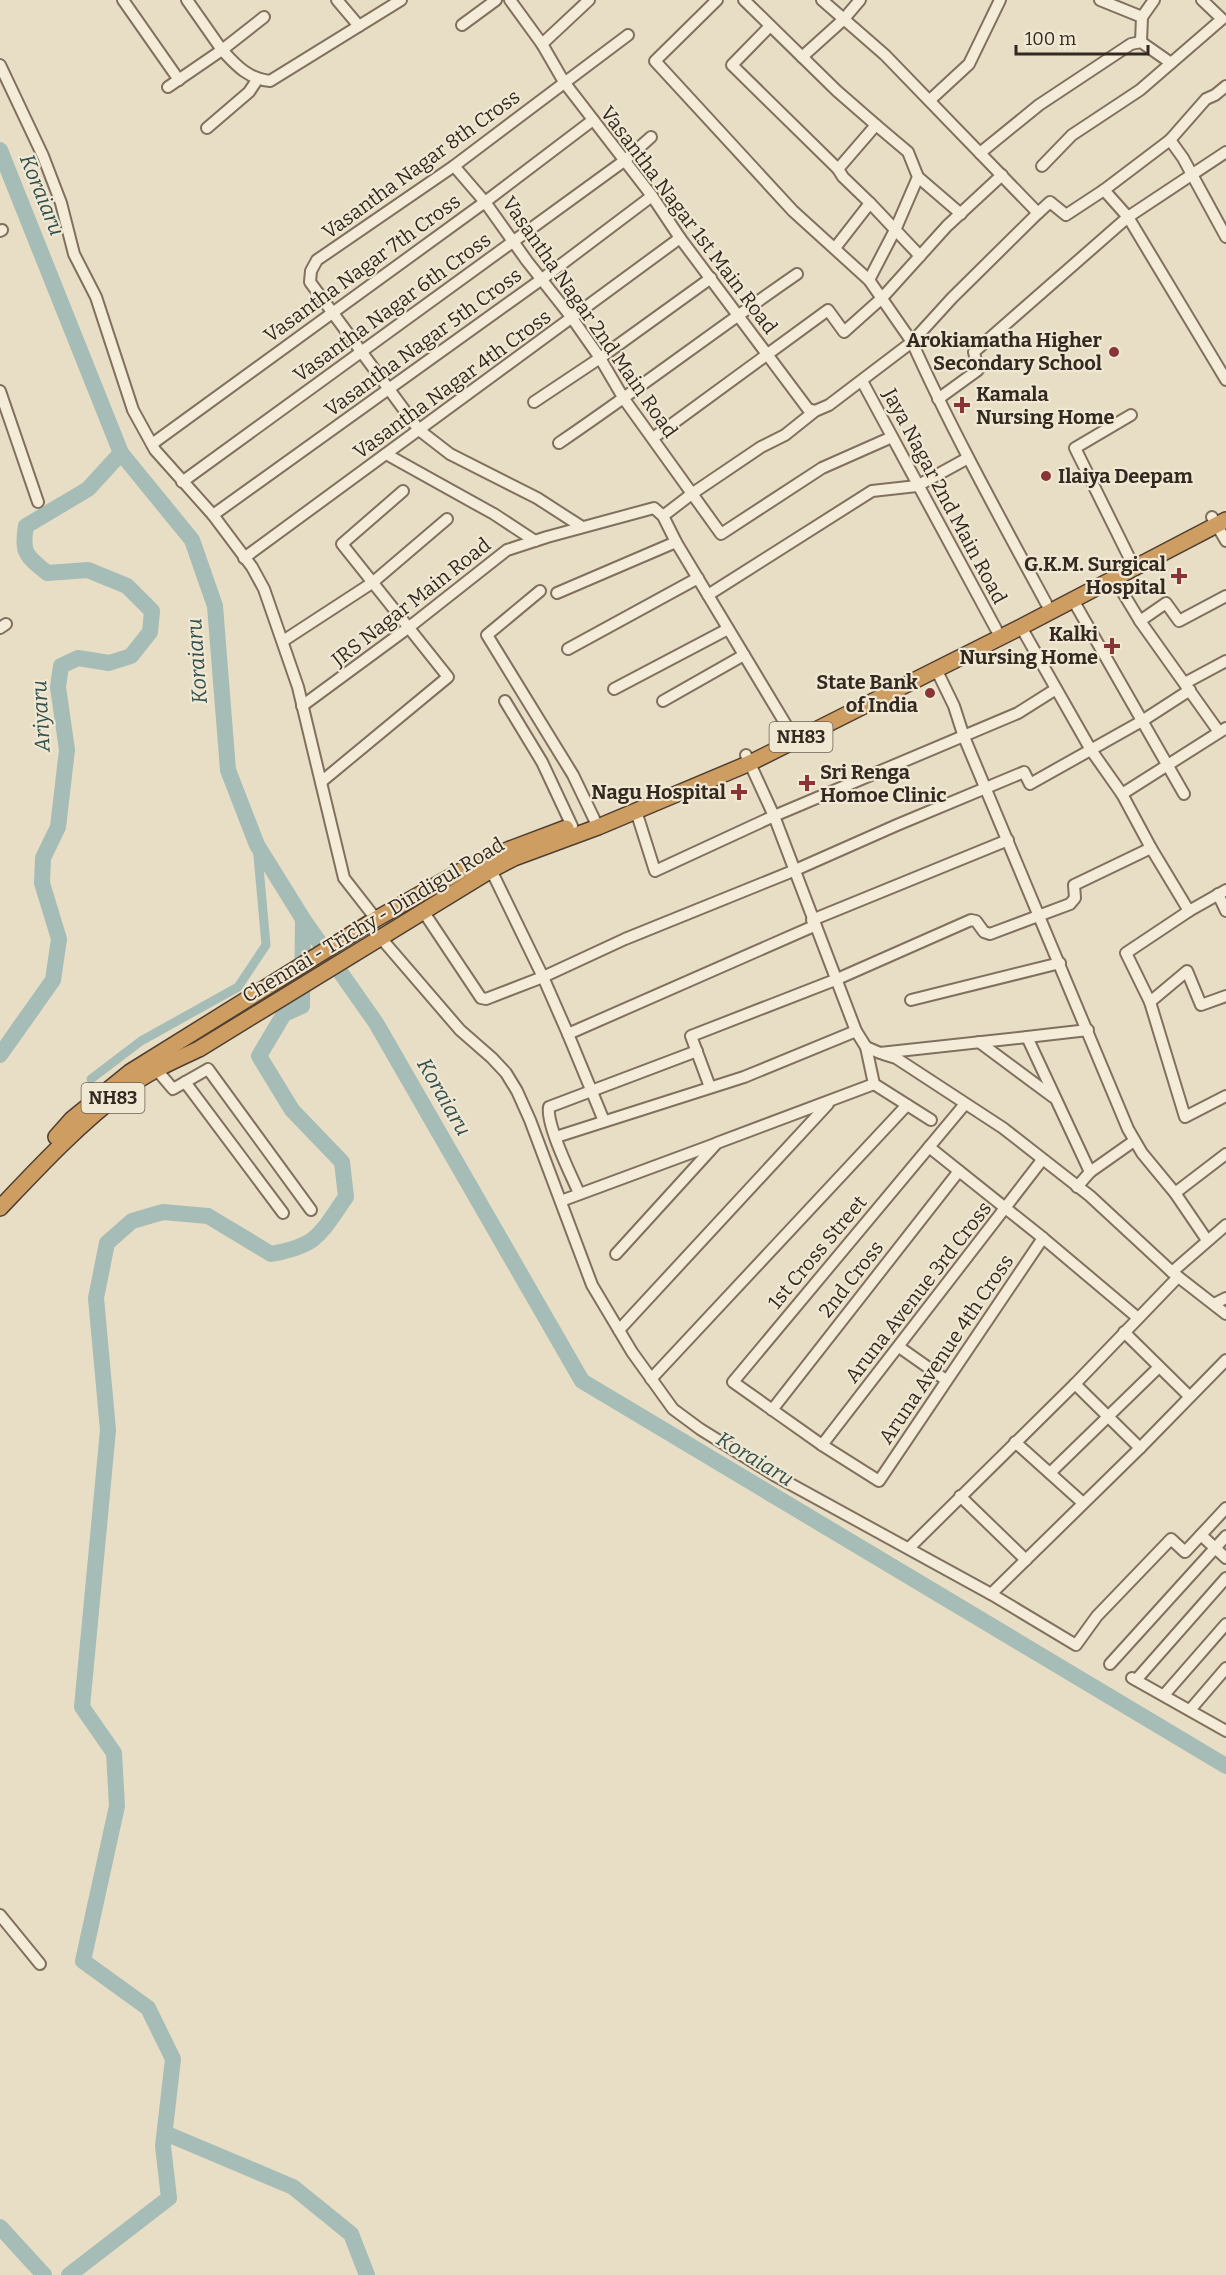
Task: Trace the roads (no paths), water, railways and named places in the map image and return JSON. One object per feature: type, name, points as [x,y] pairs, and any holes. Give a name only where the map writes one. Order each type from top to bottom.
[{"type":"highway","name":"Chennai - Trichy - Dindigul Road","points":[[0,1196],[72,1119],[130,1072],[372,922],[468,867],[572,826],[636,811],[936,669],[1046,603],[1220,518]]},
{"type":"highway","name":"Chennai - Trichy - Dindigul Road","points":[[0,1208],[65,1141],[123,1090],[156,1069],[199,1049],[491,870],[596,822],[748,759],[791,733],[998,633],[1021,627],[1114,579],[1220,518]]},
{"type":"street","points":[[123,0],[179,80]]},
{"type":"street","points":[[337,0],[358,26]]},
{"type":"street","points":[[191,2],[222,50],[239,69],[257,80],[270,81],[401,0]]},
{"type":"street","points":[[462,25],[496,0]]},
{"type":"street","name":"Vasantha Nagar 1st Main Road","points":[[510,0],[542,44],[564,82],[652,196],[680,238],[808,409],[815,411]]},
{"type":"street","points":[[542,44],[589,0]]},
{"type":"street","points":[[717,0],[655,61],[794,211],[869,280],[882,298],[912,342],[968,458],[1046,603]]},
{"type":"street","points":[[744,0],[802,57],[908,152],[918,177],[960,214]]},
{"type":"street","points":[[822,0],[885,55],[1038,213]]},
{"type":"street","points":[[802,57],[843,20],[860,0]]},
{"type":"street","points":[[930,100],[969,64],[1000,0]]},
{"type":"street","points":[[1100,0],[1142,17]]},
{"type":"street","points":[[1141,42],[1142,17],[1154,0]]},
{"type":"street","points":[[1042,166],[1072,135],[1140,90],[1224,16],[1202,0]]},
{"type":"street","points":[[168,87],[222,50],[264,17]]},
{"type":"street","points":[[770,26],[732,65],[838,169],[843,177],[896,228],[920,256]]},
{"type":"street","name":"Vasantha Nagar 8th Cross","points":[[331,313],[310,282],[311,272],[317,260],[454,166],[628,35]]},
{"type":"street","points":[[980,153],[1059,91],[1131,44],[1141,42],[1171,63]]},
{"type":"street","points":[[0,65],[47,165],[62,203],[74,254],[96,297],[133,410],[152,444],[182,482],[213,515],[264,589],[283,641],[302,706],[344,878],[372,922]]},
{"type":"street","points":[[207,128],[249,92],[257,80]]},
{"type":"street","points":[[791,733],[676,542],[663,516],[761,447],[786,435],[815,411],[829,405],[912,342],[952,298],[1050,201],[1066,215],[1104,190],[1170,140],[1206,99],[1226,86]]},
{"type":"street","name":"Vasantha Nagar 7th Cross","points":[[152,444],[485,202],[593,120]]},
{"type":"street","points":[[838,169],[876,125]]},
{"type":"street","name":"Vasantha Nagar 6th Cross","points":[[182,482],[624,161],[651,137]]},
{"type":"street","points":[[1170,140],[1183,158],[1225,231]]},
{"type":"street","points":[[938,399],[978,370],[974,352],[1128,217],[1226,152]]},
{"type":"street","name":"Vasantha Nagar 2nd Main Road","points":[[454,166],[485,202],[572,318],[600,358],[624,399],[722,534],[822,468],[892,437]]},
{"type":"street","points":[[653,438],[828,310],[844,332],[882,298],[960,214],[1002,175]]},
{"type":"street","points":[[869,280],[896,228],[918,177]]},
{"type":"street","points":[[1104,190],[1128,217],[1226,380]]},
{"type":"street","name":"Vasantha Nagar 5th Cross","points":[[213,515],[542,279],[652,196]]},
{"type":"street","points":[[835,248],[870,203]]},
{"type":"street","name":"Vasantha Nagar 4th Cross","points":[[244,558],[680,238]]},
{"type":"street","points":[[559,443],[797,274]]},
{"type":"street","points":[[534,402],[600,358],[711,278]]},
{"type":"street","points":[[331,313],[419,430],[450,454],[537,498],[582,527]]},
{"type":"street","name":"Jaya Nagar 2nd Main Road","points":[[862,381],[998,633]]},
{"type":"street","points":[[0,391],[38,502]]},
{"type":"street","points":[[1130,560],[1075,448],[1131,415]]},
{"type":"street","points":[[386,454],[494,514],[535,541]]},
{"type":"street","points":[[708,595],[872,491],[918,486],[968,458]]},
{"type":"street","points":[[321,782],[448,676],[342,544],[403,491]]},
{"type":"street","name":"JRS Nagar Main Road","points":[[302,706],[408,628],[507,550],[654,508],[663,516]]},
{"type":"street","points":[[1220,518],[1226,541]]},
{"type":"street","points":[[283,641],[372,583],[447,519]]},
{"type":"street","points":[[557,593],[676,542]]},
{"type":"street","points":[[568,650],[698,578]]},
{"type":"street","points":[[1114,579],[1140,621],[1187,687],[1222,730],[1122,794]]},
{"type":"street","points":[[540,591],[487,635],[573,775],[596,822]]},
{"type":"street","points":[[1140,621],[1166,603],[1179,621],[1226,596]]},
{"type":"street","points":[[1073,600],[1184,794]]},
{"type":"street","points":[[1021,627],[1091,750],[1122,794],[1150,848],[1189,911]]},
{"type":"street","points":[[614,689],[728,629]]},
{"type":"street","points":[[663,701],[744,655]]},
{"type":"street","points":[[423,911],[482,998],[486,999],[543,977],[625,939],[794,871],[1024,772],[1030,784],[1142,722],[1187,687],[1226,661]]},
{"type":"street","points":[[936,669],[954,706],[964,737],[1134,1141],[1175,1193],[1207,1240]]},
{"type":"street","points":[[636,811],[655,871],[774,816],[1018,713],[1056,689]]},
{"type":"street","points":[[505,701],[542,762],[572,826]]},
{"type":"street","points":[[748,759],[774,816],[835,980],[856,1031],[866,1047],[874,1084],[931,1120]]},
{"type":"street","points":[[568,1034],[813,923],[1008,840]]},
{"type":"street","points":[[710,1087],[692,1036],[835,980],[971,920],[976,921],[984,932],[990,934],[1070,904],[1075,898],[1074,885],[1150,848]]},
{"type":"street","points":[[491,870],[543,977],[604,1121]]},
{"type":"street","points":[[1226,911],[1222,892],[1126,953],[1150,1002],[1185,1117],[1226,1096]]},
{"type":"street","points":[[376,940],[460,1030],[506,1073],[530,1120],[592,1285],[651,1379],[673,1409],[700,1429],[774,1475],[991,1594],[1076,1646],[1097,1616],[1171,1539],[1185,1552],[1226,1508]]},
{"type":"street","points":[[911,1000],[1060,963]]},
{"type":"street","points":[[1150,1002],[1187,971],[1201,1005],[1226,996]]},
{"type":"street","points":[[880,1053],[1088,1030]]},
{"type":"street","points":[[556,1137],[744,1077],[856,1031]]},
{"type":"street","points":[[1027,1037],[1090,1172]]},
{"type":"street","points":[[979,1042],[1056,1099]]},
{"type":"street","points":[[866,1047],[896,1058],[1003,1128],[1090,1196],[1175,1274],[1226,1314]]},
{"type":"street","points":[[579,1193],[556,1137],[548,1112],[549,1107],[697,1051]]},
{"type":"street","points":[[156,1069],[172,1089],[207,1069],[311,1210]]},
{"type":"street","points":[[185,1082],[284,1213]]},
{"type":"street","points":[[561,1201],[874,1084]]},
{"type":"street","points":[[619,1330],[831,1100]]},
{"type":"street","name":"1st Cross Street","points":[[772,1410],[733,1382],[965,1104]]},
{"type":"street","points":[[651,1379],[907,1105]]},
{"type":"street","points":[[1077,1187],[1090,1172],[1134,1141]]},
{"type":"street","points":[[616,1254],[717,1143]]},
{"type":"street","points":[[929,1147],[1138,1318]]},
{"type":"street","points":[[1175,1193],[1226,1154]]},
{"type":"street","name":"Aruna Avenue 3rd Cross","points":[[822,1445],[1042,1160]]},
{"type":"street","name":"2nd Cross","points":[[772,1410],[959,1171]]},
{"type":"street","points":[[909,1548],[1075,1384],[1138,1318],[1207,1240],[1226,1225]]},
{"type":"street","name":"Aruna Avenue 4th Cross","points":[[822,1445],[879,1481],[1043,1238]]},
{"type":"street","points":[[1215,1304],[1226,1298]]},
{"type":"street","points":[[1124,1332],[1189,1396]]},
{"type":"street","points":[[899,1347],[946,1380]]},
{"type":"street","points":[[991,1594],[1140,1448],[1226,1359]]},
{"type":"street","points":[[1050,1473],[1106,1416],[1159,1367]]},
{"type":"street","points":[[1075,1384],[1140,1448]]},
{"type":"street","points":[[772,1410],[822,1445]]},
{"type":"street","points":[[1015,1442],[1083,1503]]},
{"type":"street","points":[[960,1496],[1026,1560]]},
{"type":"street","points":[[1201,1535],[1226,1558]]},
{"type":"street","points":[[1110,1664],[1226,1536]]},
{"type":"street","points":[[1226,1578],[1134,1679],[1226,1731]]},
{"type":"street","points":[[1164,1695],[1226,1624]]},
{"type":"street","points":[[1190,1710],[1226,1668]]},
{"type":"street","points":[[0,1915],[40,1964]]},
{"type":"waterway","name":"Koraiaru","points":[[0,150],[121,453],[192,540],[215,606],[228,770],[257,845],[303,919],[376,1023],[582,1381],[1226,1766]]},
{"type":"waterway","name":"Ariyaru","points":[[0,1055],[53,980],[59,939],[42,883],[43,858],[58,827],[67,750],[58,687],[61,666],[78,658],[109,663],[131,656],[150,632],[152,611],[127,586],[88,570],[47,573],[27,554],[24,543],[26,526],[88,489],[121,453]]},
{"type":"waterway","points":[[91,1079],[141,1041],[238,987],[266,945],[257,845]]},
{"type":"waterway","points":[[69,2275],[169,2198],[163,2146],[173,2059],[148,2008],[83,1961],[117,1806],[114,1753],[82,1707],[108,1430],[96,1298],[107,1243],[132,1221],[163,1212],[208,1216],[271,1254],[287,1251],[309,1242],[330,1221],[346,1197],[342,1162],[292,1110],[259,1056],[284,1014],[302,1006],[303,919]]},
{"type":"waterway","points":[[165,2133],[293,2187],[351,2234],[367,2275]]},
{"type":"waterway","points":[[0,2227],[44,2275]]},
{"type":"place","name":"Arokiamatha Higher Secondary School","points":[[1114,352]]},
{"type":"place","name":"Kamala Nursing Home","points":[[962,405]]},
{"type":"place","name":"Ilaiya Deepam","points":[[1046,476]]},
{"type":"place","name":"G.K.M. Surgical Hospital","points":[[1179,576]]},
{"type":"place","name":"Kalki Nursing Home","points":[[1112,646]]},
{"type":"place","name":"State Bank of India","points":[[930,693]]},
{"type":"place","name":"Sri Renga Homoe Clinic","points":[[807,783]]},
{"type":"place","name":"Nagu Hospital","points":[[739,792]]}]
